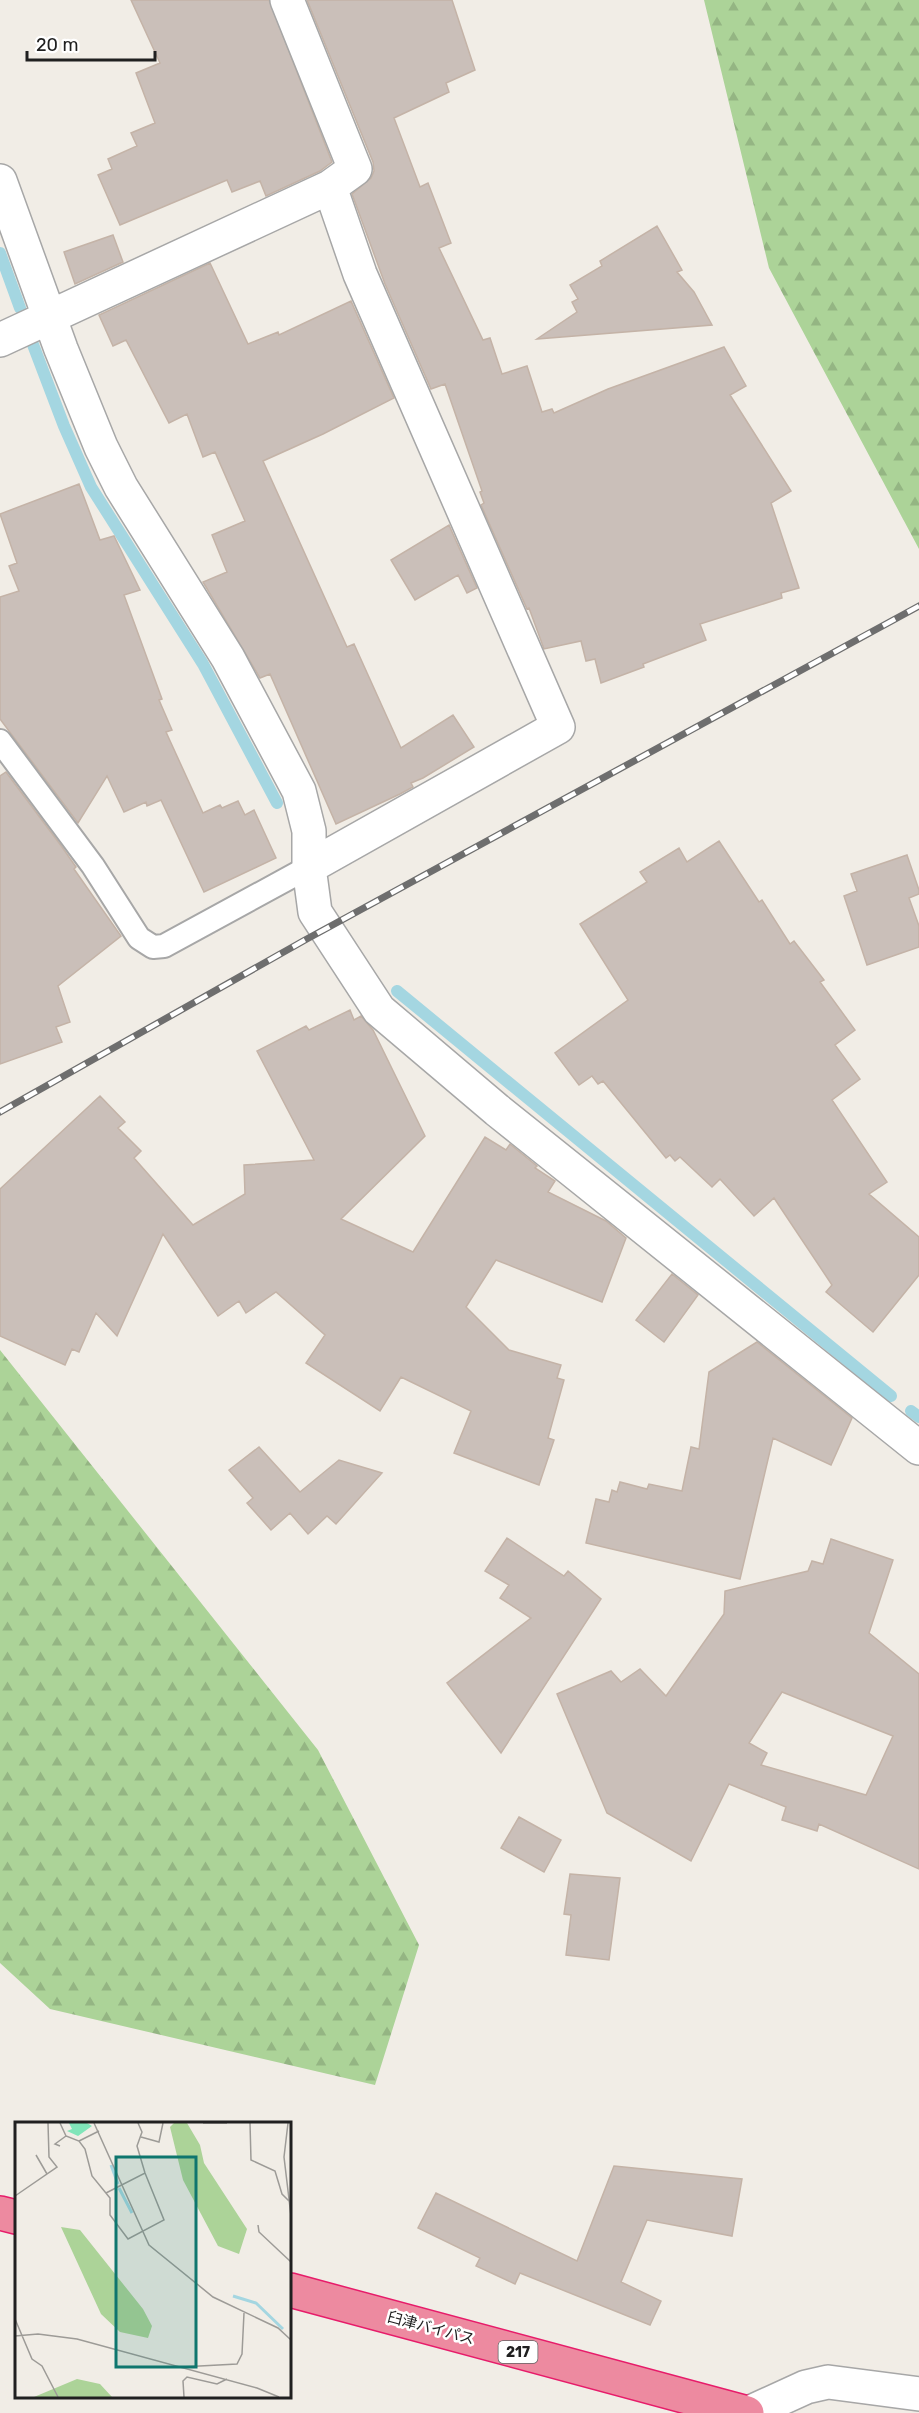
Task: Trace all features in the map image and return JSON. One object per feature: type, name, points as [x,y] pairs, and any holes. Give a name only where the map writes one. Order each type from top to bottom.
[{"type":"highway","points":[[0,2213],[15,2217]]},
{"type":"highway","name":"臼津バイパス","points":[[291,2290],[748,2413]]},
{"type":"street","points":[[0,340],[330,187],[355,169],[287,0]]},
{"type":"street","points":[[0,181],[101,447],[121,487],[228,658],[299,790],[309,831],[309,867],[315,912],[379,1010],[497,1110],[919,1448]]},
{"type":"street","points":[[309,867],[558,727],[360,274],[330,187]]},
{"type":"street","points":[[748,2413],[806,2387],[828,2382],[919,2394]]},
{"type":"lane","points":[[0,741],[93,866],[139,938],[153,947],[164,946],[309,867]]},
{"type":"green space","points":[[704,0],[919,0],[919,549],[769,268]]},
{"type":"green space","points":[[0,1350],[318,1750],[419,1945],[375,2085],[50,2009],[0,1963]]},
{"type":"building","points":[[131,0],[269,0],[332,162],[320,171],[266,196],[260,181],[232,192],[227,180],[120,225],[98,175],[112,169],[108,159],[137,146],[131,133],[155,123],[136,73],[160,63]]},
{"type":"building","points":[[307,0],[452,0],[475,70],[446,83],[449,92],[394,118],[420,187],[428,183],[451,243],[439,248],[483,340],[490,338],[502,374],[527,366],[542,412],[552,409],[554,413],[608,389],[724,347],[746,386],[730,395],[791,491],[771,503],[799,588],[781,593],[782,598],[700,624],[706,640],[601,683],[595,659],[586,661],[581,641],[544,649],[529,608],[527,609],[481,505],[484,503],[480,492],[482,491],[445,384],[431,389],[385,284],[352,194],[371,178],[374,171],[373,162]]},
{"type":"building","points":[[657,226],[682,270],[677,272],[694,292],[712,325],[537,339],[577,312],[572,302],[578,299],[570,285],[602,266],[600,261]]},
{"type":"building","points":[[113,235],[123,262],[75,284],[64,252]]},
{"type":"building","points":[[210,263],[248,344],[278,332],[279,335],[351,301],[394,398],[263,461],[347,647],[354,644],[401,748],[453,715],[474,747],[411,783],[413,787],[336,824],[270,674],[260,678],[203,582],[227,572],[212,535],[245,521],[215,452],[203,457],[187,414],[169,423],[126,340],[113,346],[99,315]]},
{"type":"building","points":[[79,484],[100,540],[114,536],[140,590],[124,595],[162,699],[159,700],[172,730],[166,732],[203,813],[220,805],[222,808],[238,801],[245,815],[254,810],[276,858],[204,892],[161,800],[147,806],[146,802],[124,812],[107,776],[78,823],[0,719],[0,597],[19,591],[9,566],[17,563],[0,514]]},
{"type":"building","points":[[449,525],[477,588],[467,593],[458,575],[415,600],[391,560]]},
{"type":"building","points":[[6,772],[62,847],[76,867],[74,869],[121,936],[58,986],[70,1022],[56,1027],[62,1042],[0,1064],[0,776]]},
{"type":"building","points":[[719,841],[759,902],[762,900],[790,944],[794,941],[824,980],[820,982],[855,1030],[835,1045],[860,1079],[832,1100],[887,1182],[869,1194],[919,1237],[919,1275],[873,1332],[826,1292],[832,1285],[774,1198],[754,1216],[720,1179],[712,1187],[680,1157],[675,1161],[670,1155],[666,1158],[603,1081],[598,1084],[592,1076],[579,1085],[555,1053],[628,1000],[580,924],[647,882],[640,872],[679,848],[687,862]]},
{"type":"building","points":[[907,855],[919,890],[919,894],[909,898],[919,926],[919,947],[867,965],[844,896],[857,891],[851,874]]},
{"type":"building","points":[[350,1010],[354,1020],[361,1016],[373,1030],[425,1136],[341,1219],[413,1252],[485,1137],[506,1150],[510,1144],[537,1166],[535,1168],[555,1181],[548,1192],[606,1221],[626,1238],[602,1302],[496,1260],[466,1307],[509,1350],[561,1365],[557,1378],[564,1380],[548,1438],[554,1440],[539,1485],[454,1453],[471,1411],[401,1377],[380,1411],[306,1363],[325,1335],[276,1292],[246,1313],[239,1301],[218,1316],[163,1234],[117,1336],[96,1313],[79,1352],[72,1349],[65,1365],[0,1336],[0,1189],[100,1096],[125,1122],[118,1128],[141,1151],[134,1158],[193,1225],[245,1194],[244,1165],[314,1160],[257,1051],[306,1026],[309,1030]]},
{"type":"building","points":[[672,1274],[698,1295],[664,1342],[636,1320]]},
{"type":"building","points":[[757,1342],[852,1418],[831,1465],[773,1438],[740,1579],[586,1543],[596,1499],[609,1502],[612,1490],[617,1492],[620,1482],[647,1489],[649,1484],[682,1491],[691,1447],[699,1449],[709,1372]]},
{"type":"building","points":[[259,1447],[300,1492],[339,1460],[382,1473],[336,1524],[327,1516],[308,1534],[290,1513],[271,1530],[247,1503],[253,1498],[229,1470]]},
{"type":"building","points":[[507,1538],[564,1576],[568,1571],[601,1599],[501,1753],[447,1683],[531,1618],[500,1598],[509,1585],[485,1571]]},
{"type":"building","points":[[831,1539],[893,1560],[869,1633],[919,1674],[919,1869],[819,1824],[817,1831],[782,1820],[786,1807],[729,1784],[691,1861],[607,1813],[557,1694],[611,1671],[621,1682],[640,1669],[666,1696],[724,1614],[725,1591],[808,1571],[812,1561],[823,1564]],"holes":[[[782,1692],[893,1736],[866,1795],[761,1765],[767,1753],[749,1743]]]},
{"type":"building","points":[[519,1817],[561,1840],[544,1872],[501,1848]]},
{"type":"building","points":[[570,1874],[620,1878],[609,1960],[566,1955],[571,1915],[564,1914]]},
{"type":"building","points":[[614,2166],[742,2179],[732,2236],[647,2220],[621,2282],[661,2301],[650,2325],[520,2273],[515,2284],[476,2266],[480,2258],[418,2228],[436,2193],[577,2261]]},
{"type":"waterway","points":[[0,253],[20,308]]},
{"type":"waterway","points":[[32,342],[64,426],[91,487],[203,664],[277,803]]},
{"type":"waterway","points":[[397,991],[891,1396]]},
{"type":"waterway","points":[[911,1411],[919,1417]]},
{"type":"railway","points":[[0,1112],[305,940],[919,606]]}]
